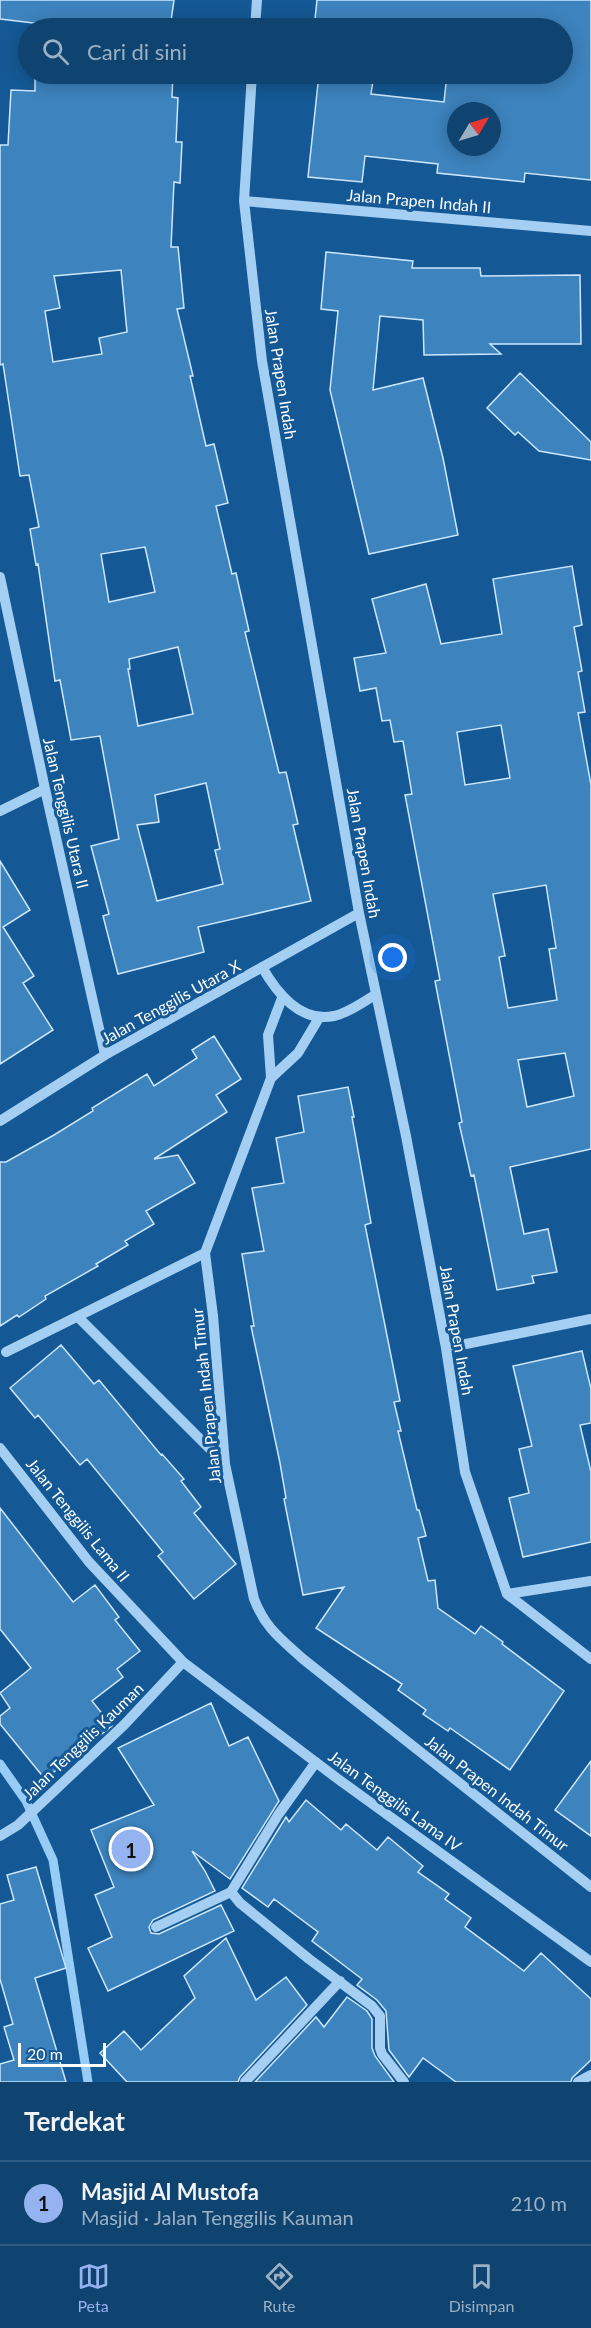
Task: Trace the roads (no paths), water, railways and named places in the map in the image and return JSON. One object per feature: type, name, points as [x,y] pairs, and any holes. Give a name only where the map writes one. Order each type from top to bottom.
[{"type":"street","points":[[256,18],[257,0]]},
{"type":"street","name":"Jalan Prapen Indah","points":[[251,84],[244,201],[262,361],[359,913],[406,1136],[446,1348],[465,1472],[507,1594]]},
{"type":"street","name":"Jalan Prapen Indah II","points":[[244,201],[591,231]]},
{"type":"street","name":"Jalan Tenggilis Utara II","points":[[0,577],[105,1055]]},
{"type":"street","points":[[0,811],[45,789]]},
{"type":"street","name":"Jalan Tenggilis Utara X","points":[[0,1121],[105,1055],[359,913]]},
{"type":"street","points":[[262,968],[282,998],[319,1018],[336,1016],[375,995]]},
{"type":"street","name":"Jalan Prapen Indah Timur","points":[[272,1078],[268,1035],[282,998]]},
{"type":"street","name":"Jalan Prapen Indah Timur","points":[[319,1018],[298,1053],[272,1078],[205,1253],[213,1316],[225,1464],[255,1599],[262,1618],[270,1630],[303,1659],[591,1887]]},
{"type":"street","points":[[6,1352],[205,1253]]},
{"type":"street","points":[[78,1317],[225,1464]]},
{"type":"street","points":[[446,1348],[591,1320]]},
{"type":"street","name":"Jalan Tenggilis Lama II","points":[[0,1448],[89,1562],[183,1662]]},
{"type":"street","points":[[507,1594],[591,1581]]},
{"type":"street","points":[[507,1594],[591,1659]]},
{"type":"street","name":"Jalan Tenggilis Lama IV","points":[[183,1662],[591,1962]]},
{"type":"street","name":"Jalan Tenggilis Kauman","points":[[0,1836],[18,1825],[124,1725],[183,1662]]},
{"type":"street","points":[[156,1928],[231,1892],[278,1815],[316,1762]]},
{"type":"street","points":[[231,1892],[240,1903],[309,1959],[372,2006],[380,2016],[382,2054],[404,2082]]},
{"type":"street","points":[[244,2082],[340,1981]]},
{"type":"street","points":[[578,2082],[591,2075]]},
{"type":"waterway","points":[[0,1764],[26,1801],[53,1860],[88,2082]]},
{"type":"place","name":"Masjid Al Mustofa","points":[[131,1849]]}]
